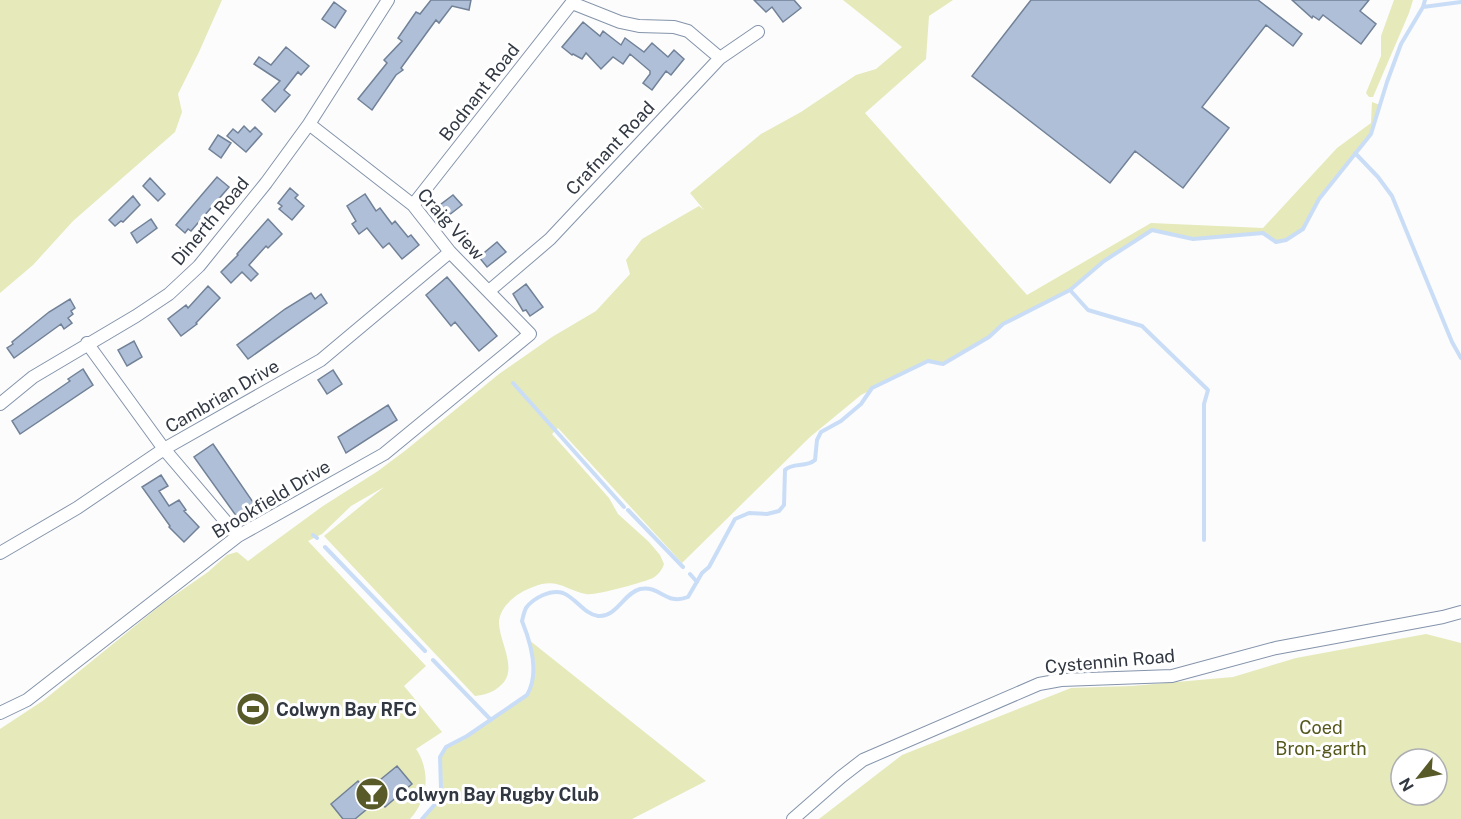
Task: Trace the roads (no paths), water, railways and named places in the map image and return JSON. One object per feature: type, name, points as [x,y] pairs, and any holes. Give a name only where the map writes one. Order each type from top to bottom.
[{"type":"street","name":"Dinerth Road","points":[[0,404],[33,376],[136,316],[169,294],[199,266],[266,183],[309,124],[388,0]]},
{"type":"street","points":[[573,1],[620,22],[639,26],[674,27],[688,31],[720,58]]},
{"type":"street","name":"Bodnant Road","points":[[413,205],[573,1]]},
{"type":"street","name":"Crafnant Road","points":[[489,291],[550,239],[720,58],[758,32]]},
{"type":"street","name":"Craig View","points":[[309,124],[413,205],[450,252],[530,334]]},
{"type":"street","name":"Cambrian Drive","points":[[0,554],[77,508],[164,449],[321,360],[450,252]]},
{"type":"street","name":"Brookfield Drive","points":[[0,713],[27,700],[238,536],[384,454],[530,334]]},
{"type":"street","points":[[87,343],[164,449],[238,536]]},
{"type":"street","name":"Cystennin Road","points":[[794,819],[841,777],[864,760],[1039,684],[1061,680],[1172,676],[1276,648],[1443,618],[1461,612]]},
{"type":"waterway","points":[[422,819],[437,802],[441,788],[440,757],[446,747],[467,736],[527,695],[534,668],[531,648],[522,621],[529,604],[548,593],[558,592],[572,598],[593,615],[604,616],[634,591],[640,589],[653,590],[674,599],[688,597],[702,573],[709,567],[735,519],[749,513],[767,514],[779,511],[784,505],[785,470],[815,460],[817,440],[821,432],[841,421],[861,404],[872,388],[928,361],[943,364],[989,337],[1003,324],[1070,290],[1104,261],[1152,230],[1193,239],[1263,233],[1276,242],[1286,240],[1303,229],[1319,199],[1371,134],[1401,44],[1425,0]]},
{"type":"waterway","points":[[1423,7],[1461,2]]},
{"type":"waterway","points":[[1355,153],[1392,196],[1452,342],[1461,358]]},
{"type":"waterway","points":[[1070,290],[1088,310],[1142,326],[1208,390],[1204,404],[1204,540]]},
{"type":"waterway","points":[[513,383],[624,507]]},
{"type":"waterway","points":[[628,510],[683,567]]},
{"type":"waterway","points":[[313,535],[317,538]]},
{"type":"waterway","points":[[325,547],[425,651]]},
{"type":"waterway","points":[[690,574],[697,582]]},
{"type":"waterway","points":[[433,660],[491,720]]},
{"type":"place","name":"Colwyn Bay RFC","points":[[253,709]]},
{"type":"place","name":"Colwyn Bay Rugby Club","points":[[372,794]]},
{"type":"park label","name":"Coed Bron-garth","points":[[1321,737]]}]
